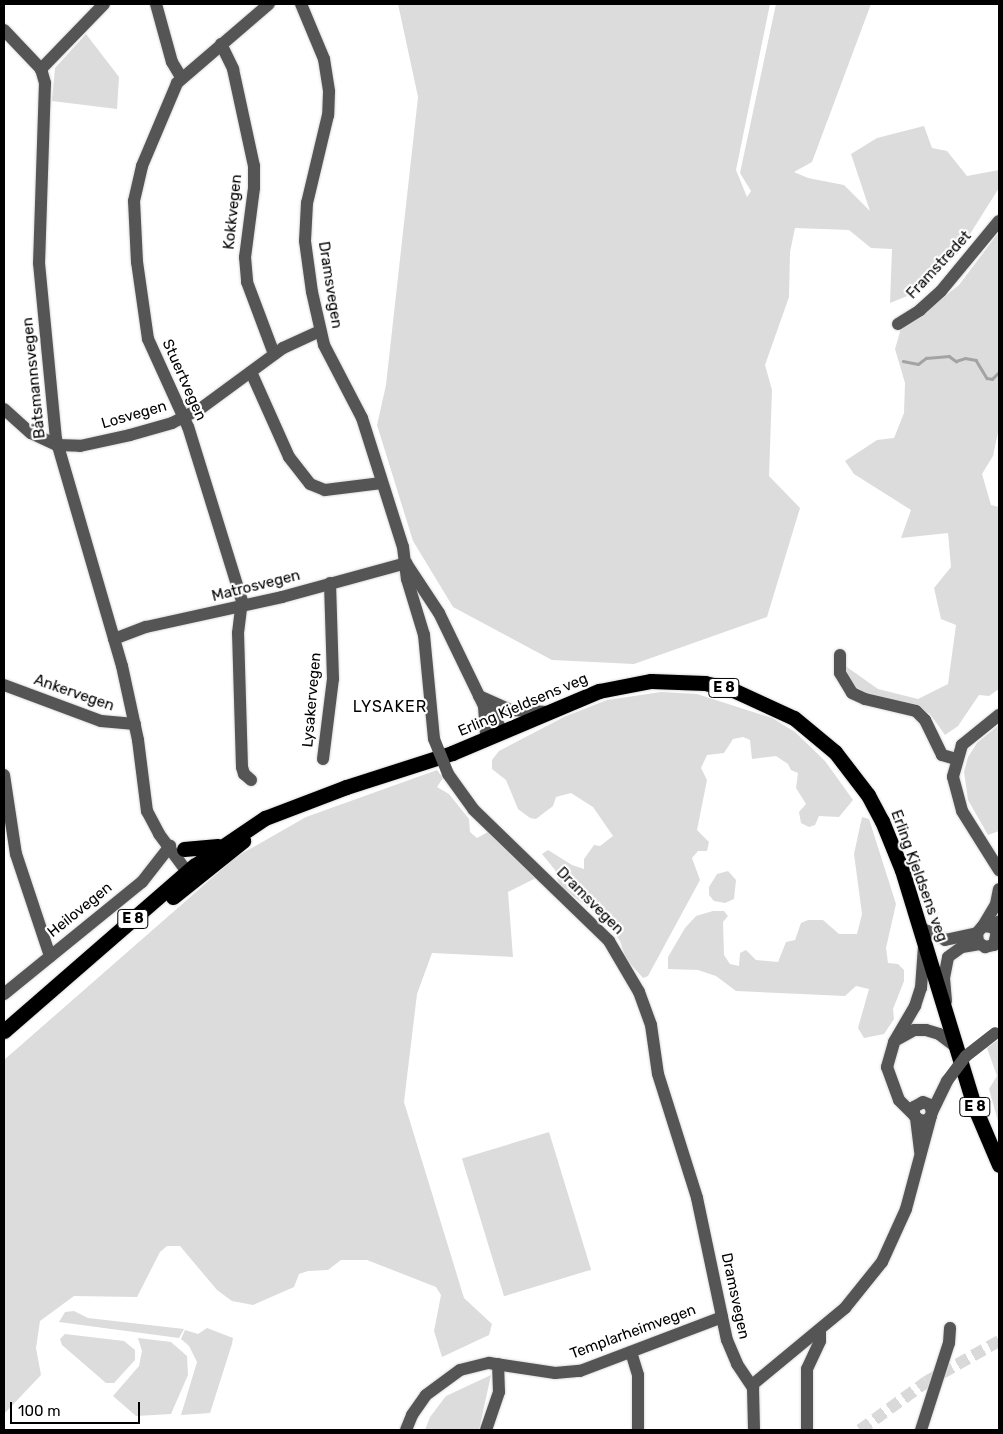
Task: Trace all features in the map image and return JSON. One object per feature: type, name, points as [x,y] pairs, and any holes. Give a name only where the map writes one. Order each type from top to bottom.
[{"type":"highway","name":"Erling Kjeldsens veg","points":[[4,1031],[193,871],[219,846],[265,818],[502,732],[599,691],[651,682],[705,683],[733,690],[776,707],[815,733],[834,752],[868,795],[882,821],[923,934],[974,1106],[999,1165]]},
{"type":"highway","name":"Erling Kjeldsens veg","points":[[193,871],[304,804]]},
{"type":"highway","name":"E 8","points":[[177,847],[219,846]]},
{"type":"street","points":[[4,30],[41,69],[104,4]]},
{"type":"street","points":[[156,4],[172,62],[181,77]]},
{"type":"street","name":"Stuertvegen","points":[[251,780],[244,774],[242,767],[238,632],[241,607],[238,587],[184,418],[148,339],[134,213],[142,166],[172,90],[181,77],[269,4]]},
{"type":"street","name":"Dramsvegen","points":[[301,4],[320,46],[329,82],[328,115],[308,190],[305,229],[320,331],[327,353],[362,418],[406,564],[410,594],[424,635],[434,739],[454,787],[479,815],[609,941],[629,971],[651,1025],[658,1074],[698,1198],[731,1353],[752,1385],[755,1396],[754,1430]]},
{"type":"street","name":"Kokkvegen","points":[[221,44],[233,69],[254,166],[245,257],[247,282],[274,354]]},
{"type":"street","name":"Båtsmannsvegen","points":[[41,69],[45,84],[39,263],[57,445],[72,482],[135,724],[147,811],[159,834],[177,847],[193,871]]},
{"type":"street","name":"Framstredet","points":[[898,324],[920,310],[940,291],[999,222]]},
{"type":"street","name":"Losvegen","points":[[4,409],[31,433],[57,445],[94,444],[184,418],[213,401],[274,354],[320,331]]},
{"type":"street","points":[[251,372],[289,457],[310,484],[325,490],[382,483]]},
{"type":"street","name":"Dramsvegen","points":[[406,564],[439,613],[481,701],[486,738]]},
{"type":"street","name":"Matrosvegen","points":[[114,639],[146,627],[241,607],[406,564]]},
{"type":"street","name":"Lysakervegen","points":[[323,759],[333,679],[330,583]]},
{"type":"street","points":[[840,655],[840,673],[852,693],[865,699],[916,711],[925,720],[942,755],[956,759]]},
{"type":"street","name":"Ankervegen","points":[[4,684],[101,721],[135,724]]},
{"type":"street","points":[[481,701],[511,710],[547,712]]},
{"type":"street","name":"Dramsvegen","points":[[481,701],[491,710],[502,732]]},
{"type":"street","points":[[999,715],[968,738],[956,759],[953,776],[956,798],[999,870]]},
{"type":"street","points":[[4,775],[16,854],[50,956]]},
{"type":"street","name":"Heilovegen","points":[[4,994],[142,882],[177,847]]},
{"type":"street","points":[[986,941],[999,889]]},
{"type":"street","points":[[986,941],[992,926],[998,930]]},
{"type":"street","points":[[932,1114],[922,1121],[899,1100],[887,1067],[894,1042],[915,1006],[921,988],[923,934],[945,940],[986,941]]},
{"type":"street","points":[[948,1018],[944,978],[947,961],[962,947],[986,941]]},
{"type":"street","points":[[894,1042],[908,1032],[926,1030],[939,1034],[956,1046]]},
{"type":"street","points":[[752,1385],[820,1330],[854,1299],[888,1251],[911,1194],[932,1114],[946,1083],[966,1056],[997,1031]]},
{"type":"street","points":[[921,1158],[914,1107],[946,1083]]},
{"type":"street","points":[[895,1089],[930,1105],[932,1114]]},
{"type":"street","name":"Templarheimvegen","points":[[406,1430],[420,1403],[441,1381],[468,1367],[498,1364],[560,1374],[580,1371],[722,1317]]},
{"type":"street","points":[[921,1430],[950,1344],[950,1328]]},
{"type":"street","points":[[807,1430],[807,1368],[820,1342],[820,1330]]},
{"type":"street","points":[[631,1352],[638,1375],[638,1430]]},
{"type":"street","points":[[486,1430],[498,1402],[498,1364]]},
{"type":"shaded area","points":[[398,4],[770,4],[736,170],[747,197],[751,191],[740,173],[776,4],[871,4],[812,162],[794,172],[808,178],[844,185],[870,211],[851,154],[877,138],[924,126],[932,148],[947,151],[967,176],[999,170],[999,188],[958,253],[922,290],[890,303],[892,249],[871,248],[849,230],[795,228],[790,252],[789,297],[765,365],[772,390],[769,476],[800,508],[767,617],[634,664],[552,660],[453,607],[413,541],[377,425],[386,385],[418,97]]},
{"type":"shaded area","points":[[86,34],[119,77],[117,109],[52,101],[55,68]]},
{"type":"shaded area","points":[[999,232],[999,427],[993,456],[982,474],[991,505],[999,507],[999,689],[989,696],[979,695],[958,726],[945,735],[930,714],[904,703],[874,697],[852,685],[844,665],[878,689],[918,699],[948,684],[956,625],[941,619],[934,588],[951,567],[948,533],[901,538],[911,510],[854,474],[845,461],[877,440],[894,438],[904,413],[905,383],[895,349],[902,325],[928,310],[959,285]]},
{"type":"shaded area","points":[[661,692],[697,694],[772,718],[795,732],[825,761],[853,800],[839,817],[819,816],[815,825],[809,827],[801,823],[799,812],[806,804],[796,788],[798,773],[791,770],[788,764],[776,756],[752,759],[750,740],[743,737],[733,739],[724,753],[707,755],[701,768],[707,780],[697,830],[709,842],[707,851],[698,851],[692,858],[700,880],[648,976],[643,978],[626,959],[620,941],[608,923],[559,885],[555,870],[542,854],[548,850],[572,865],[584,869],[584,859],[594,845],[600,846],[613,836],[593,807],[571,793],[556,797],[553,806],[536,819],[530,818],[518,809],[506,780],[492,769],[492,760],[499,751],[564,717],[607,700]]},
{"type":"shaded area","points":[[999,725],[999,831],[988,835],[968,800],[964,772],[968,757],[977,743]]},
{"type":"shaded area","points":[[437,770],[443,778],[437,787],[449,794],[469,819],[470,832],[477,838],[488,832],[536,878],[508,892],[513,957],[432,953],[417,994],[404,1102],[464,1298],[492,1324],[489,1335],[442,1357],[434,1331],[441,1295],[436,1287],[367,1260],[341,1260],[328,1270],[308,1271],[299,1274],[294,1287],[253,1305],[232,1301],[217,1290],[180,1246],[167,1246],[160,1252],[137,1297],[74,1296],[40,1321],[36,1348],[41,1375],[4,1414],[4,1060],[236,857],[306,817]]},
{"type":"shaded area","points":[[862,817],[869,819],[896,904],[886,948],[888,963],[898,964],[904,970],[904,981],[893,1009],[894,1019],[884,1034],[864,1038],[858,1028],[869,989],[856,986],[845,996],[736,991],[716,976],[698,970],[668,969],[668,957],[685,928],[696,916],[713,911],[724,911],[728,916],[723,922],[724,955],[730,964],[739,966],[740,953],[746,950],[756,960],[778,962],[786,942],[795,940],[801,923],[808,920],[823,920],[839,934],[857,934],[862,914],[854,854]]},
{"type":"shaded area","points":[[728,871],[736,880],[734,899],[725,903],[714,901],[709,895],[709,887],[717,874]]},
{"type":"shaded area","points":[[999,1039],[999,1125],[989,1089],[997,1076],[987,1048]]},
{"type":"shaded area","points":[[549,1132],[591,1270],[504,1296],[462,1159]]},
{"type":"shaded area","points":[[74,1311],[88,1318],[184,1329],[179,1338],[59,1322],[65,1312]]},
{"type":"shaded area","points":[[207,1328],[233,1338],[232,1344],[210,1413],[181,1415],[197,1362],[189,1346],[181,1339],[185,1330],[198,1334]]},
{"type":"shaded area","points":[[65,1334],[124,1341],[135,1350],[135,1360],[114,1383],[106,1383],[62,1345],[60,1339]]},
{"type":"shaded area","points":[[138,1338],[171,1342],[187,1356],[188,1375],[171,1414],[136,1416],[113,1396],[139,1366],[142,1351]]},
{"type":"shaded area","points":[[491,1375],[479,1430],[425,1430],[430,1417],[446,1396]]},
{"type":"waterway","points":[[903,361],[918,364],[926,358],[949,356],[956,361],[965,358],[976,360],[987,378],[992,379],[999,372]]},
{"type":"tunnel","points":[[860,1430],[926,1382],[999,1341]]},
{"type":"district","name":"LYSAKER","points":[[390,707]]}]
